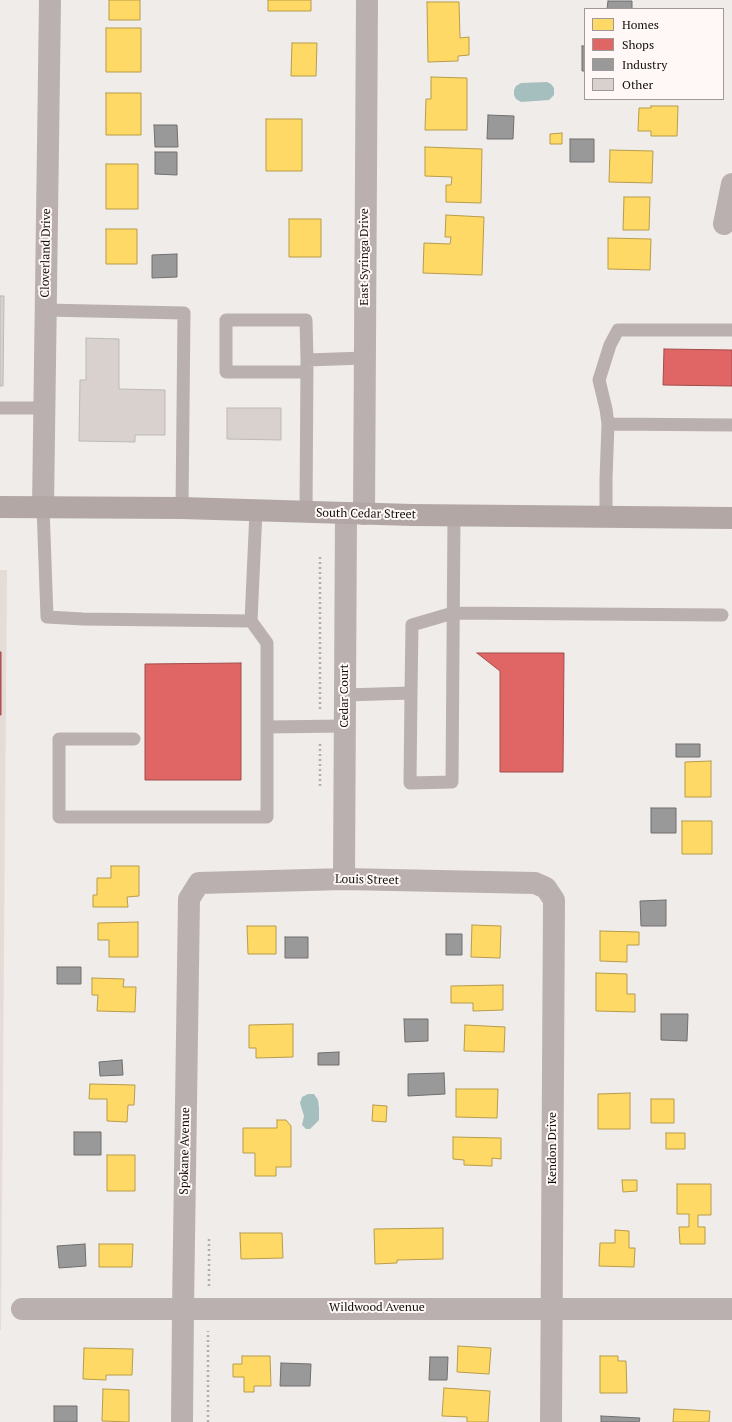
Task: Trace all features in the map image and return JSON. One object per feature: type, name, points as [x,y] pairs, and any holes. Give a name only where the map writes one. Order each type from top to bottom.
[{"type":"main road","name":"South Cedar Street","points":[[0,506],[182,508],[454,516],[732,518]]},
{"type":"street","name":"Cloverland Drive","points":[[43,507],[50,0]]},
{"type":"street","name":"East Syringa Drive","points":[[355,513],[364,358],[367,0]]},
{"type":"street","points":[[724,224],[732,184]]},
{"type":"street","name":"Cedar Court","points":[[344,879],[345,695],[355,513]]},
{"type":"street","name":"Louis Street","points":[[199,883],[344,879],[535,883]]},
{"type":"street","name":"Spokane Avenue","points":[[182,1422],[188,919],[189,899],[199,883]]},
{"type":"street","name":"Kendon Drive","points":[[535,883],[546,888],[554,900],[551,1422]]},
{"type":"street","name":"Wildwood Avenue","points":[[22,1309],[732,1309]]},
{"type":"lane","points":[[45,310],[184,313],[182,508]]},
{"type":"lane","points":[[306,512],[306,366],[306,320],[226,320],[226,372],[306,366],[364,358]]},
{"type":"lane","points":[[606,517],[608,424],[599,380],[610,345],[618,330],[732,330]]},
{"type":"lane","points":[[0,408],[44,408]]},
{"type":"lane","points":[[608,424],[732,425]]},
{"type":"lane","points":[[43,507],[47,617],[83,619],[251,620]]},
{"type":"lane","points":[[134,739],[58,739],[58,817],[267,817],[267,643],[251,620],[256,511]]},
{"type":"lane","points":[[454,516],[453,613],[452,782],[410,783],[412,625],[453,613],[722,615]]},
{"type":"lane","points":[[345,695],[411,693]]},
{"type":"lane","points":[[267,727],[345,726]]},
{"type":"path","points":[[320,557],[320,790]]},
{"type":"path","points":[[208,1422],[209,1238]]},
{"type":"shaded area","points":[[0,570],[7,570],[1,1330],[0,1330]]},
{"type":"water","points":[[547,82],[554,88],[554,95],[549,100],[521,102],[516,99],[514,95],[516,86],[521,83]]},
{"type":"water","points":[[308,1094],[314,1094],[318,1100],[319,1120],[310,1129],[306,1129],[302,1125],[304,1116],[300,1103],[302,1097]]},
{"type":"building: Homes","points":[[109,0],[140,0],[140,20],[109,20]]},
{"type":"building: Homes","points":[[268,0],[311,0],[311,11],[268,11]]},
{"type":"building: Homes","points":[[427,2],[459,2],[460,38],[469,37],[469,55],[458,56],[458,61],[428,62]]},
{"type":"building: Homes","points":[[106,28],[141,28],[141,72],[106,72]]},
{"type":"building: Homes","points":[[292,43],[317,43],[316,76],[291,76]]},
{"type":"building: Homes","points":[[431,77],[467,78],[467,130],[425,130],[426,99],[431,99]]},
{"type":"building: Homes","points":[[106,93],[141,93],[141,135],[106,135]]},
{"type":"building: Homes","points":[[651,106],[678,106],[677,136],[651,136],[651,131],[638,131],[639,108],[651,108]]},
{"type":"building: Homes","points":[[266,119],[302,119],[302,171],[266,171]]},
{"type":"building: Homes","points":[[562,133],[562,144],[550,144],[550,134]]},
{"type":"building: Homes","points":[[425,147],[482,149],[481,203],[446,202],[446,185],[451,185],[452,177],[425,176]]},
{"type":"building: Homes","points":[[610,150],[653,151],[652,183],[609,182]]},
{"type":"building: Homes","points":[[106,164],[138,164],[138,209],[106,209]]},
{"type":"building: Homes","points":[[624,197],[650,197],[649,230],[623,230]]},
{"type":"building: Homes","points":[[446,215],[484,217],[482,275],[423,273],[424,243],[450,244],[451,237],[445,237]]},
{"type":"building: Homes","points":[[289,219],[321,219],[321,257],[289,257]]},
{"type":"building: Homes","points":[[106,229],[137,229],[137,264],[106,264]]},
{"type":"building: Homes","points":[[608,238],[651,239],[650,270],[608,269]]},
{"type":"building: Homes","points":[[711,761],[711,797],[685,797],[685,762]]},
{"type":"building: Homes","points":[[682,821],[712,821],[712,854],[682,854]]},
{"type":"building: Homes","points":[[111,866],[139,866],[139,896],[127,897],[128,907],[93,907],[93,895],[97,895],[97,878],[111,878]]},
{"type":"building: Homes","points":[[138,922],[138,957],[109,957],[109,940],[98,940],[98,923]]},
{"type":"building: Homes","points":[[472,925],[501,926],[500,958],[471,957]]},
{"type":"building: Homes","points":[[247,926],[276,926],[276,954],[248,954]]},
{"type":"building: Homes","points":[[600,931],[639,932],[639,945],[627,945],[627,962],[600,961]]},
{"type":"building: Homes","points":[[596,973],[627,974],[627,994],[635,994],[635,1012],[596,1011]]},
{"type":"building: Homes","points":[[92,978],[124,979],[123,987],[136,987],[135,1012],[97,1011],[98,995],[92,995]]},
{"type":"building: Homes","points":[[503,985],[503,1010],[473,1011],[473,1003],[451,1003],[451,986]]},
{"type":"building: Homes","points":[[293,1024],[293,1057],[256,1058],[256,1048],[249,1048],[249,1025]]},
{"type":"building: Homes","points":[[465,1025],[505,1027],[504,1052],[464,1051]]},
{"type":"building: Homes","points":[[90,1084],[135,1085],[134,1105],[128,1105],[127,1122],[107,1121],[107,1099],[89,1099]]},
{"type":"building: Homes","points":[[456,1089],[498,1089],[497,1118],[456,1117]]},
{"type":"building: Homes","points":[[630,1093],[630,1129],[598,1129],[598,1094]]},
{"type":"building: Homes","points":[[651,1099],[674,1099],[674,1123],[651,1123]]},
{"type":"building: Homes","points":[[373,1105],[387,1106],[386,1122],[372,1121]]},
{"type":"building: Homes","points":[[277,1120],[286,1120],[291,1126],[291,1167],[276,1167],[276,1176],[255,1176],[255,1153],[243,1153],[243,1128],[277,1128]]},
{"type":"building: Homes","points":[[666,1133],[685,1133],[685,1149],[666,1149]]},
{"type":"building: Homes","points":[[453,1137],[501,1138],[501,1159],[492,1158],[492,1166],[464,1165],[464,1160],[453,1159]]},
{"type":"building: Homes","points":[[107,1155],[135,1155],[135,1191],[107,1191]]},
{"type":"building: Homes","points":[[622,1180],[637,1180],[637,1191],[623,1192]]},
{"type":"building: Homes","points":[[677,1184],[711,1184],[711,1215],[698,1215],[698,1227],[705,1227],[705,1244],[680,1244],[679,1227],[689,1227],[689,1214],[677,1214]]},
{"type":"building: Homes","points":[[443,1228],[443,1259],[397,1260],[397,1263],[375,1264],[374,1229]]},
{"type":"building: Homes","points":[[615,1230],[629,1231],[629,1248],[635,1248],[634,1267],[599,1266],[600,1243],[615,1243]]},
{"type":"building: Homes","points":[[240,1233],[282,1233],[283,1258],[241,1259]]},
{"type":"building: Homes","points":[[99,1244],[133,1244],[132,1267],[99,1267]]},
{"type":"building: Homes","points":[[458,1346],[491,1348],[489,1374],[457,1372]]},
{"type":"building: Homes","points":[[84,1348],[133,1349],[132,1375],[106,1375],[106,1380],[83,1379]]},
{"type":"building: Homes","points":[[242,1356],[270,1356],[271,1386],[254,1386],[254,1392],[244,1392],[244,1377],[233,1377],[233,1364],[242,1364]]},
{"type":"building: Homes","points":[[600,1356],[618,1356],[618,1361],[626,1361],[627,1393],[600,1393]]},
{"type":"building: Homes","points":[[444,1388],[490,1391],[488,1422],[467,1422],[467,1417],[442,1416]]},
{"type":"building: Homes","points":[[103,1389],[129,1390],[129,1422],[102,1421]]},
{"type":"building: Homes","points":[[674,1409],[710,1411],[709,1422],[673,1422]]},
{"type":"building: Shops","points":[[664,349],[732,350],[732,386],[663,385]]},
{"type":"building: Shops","points":[[1,652],[1,715],[0,715]]},
{"type":"building: Shops","points":[[477,653],[564,653],[563,772],[500,772],[500,671]]},
{"type":"building: Shops","points":[[241,663],[241,780],[145,780],[145,664]]},
{"type":"building: Industry","points":[[608,1],[632,1],[632,8],[607,8]]},
{"type":"building: Industry","points":[[582,46],[584,46],[584,71],[582,71]]},
{"type":"building: Industry","points":[[488,115],[514,116],[513,139],[487,139]]},
{"type":"building: Industry","points":[[154,125],[177,125],[178,147],[155,147]]},
{"type":"building: Industry","points":[[570,139],[594,139],[594,162],[570,162]]},
{"type":"building: Industry","points":[[155,152],[177,152],[177,175],[155,174]]},
{"type":"building: Industry","points":[[177,254],[177,277],[152,278],[152,255]]},
{"type":"building: Industry","points":[[676,744],[700,744],[700,757],[676,757]]},
{"type":"building: Industry","points":[[651,808],[676,808],[676,833],[651,833]]},
{"type":"building: Industry","points":[[666,900],[666,926],[641,926],[640,901]]},
{"type":"building: Industry","points":[[446,934],[462,934],[462,955],[446,955]]},
{"type":"building: Industry","points":[[285,937],[308,937],[308,958],[285,958]]},
{"type":"building: Industry","points":[[57,967],[81,967],[81,984],[57,984]]},
{"type":"building: Industry","points":[[661,1014],[688,1014],[687,1041],[661,1040]]},
{"type":"building: Industry","points":[[404,1019],[428,1019],[428,1041],[405,1042]]},
{"type":"building: Industry","points":[[339,1052],[339,1065],[318,1065],[318,1053]]},
{"type":"building: Industry","points":[[122,1060],[123,1075],[100,1076],[99,1062]]},
{"type":"building: Industry","points":[[444,1073],[445,1094],[408,1096],[408,1074]]},
{"type":"building: Industry","points":[[74,1132],[101,1132],[101,1155],[74,1155]]},
{"type":"building: Industry","points":[[85,1244],[86,1266],[59,1268],[57,1246]]},
{"type":"building: Industry","points":[[430,1357],[448,1357],[447,1380],[429,1380]]},
{"type":"building: Industry","points":[[281,1363],[311,1364],[310,1386],[280,1386]]},
{"type":"building: Industry","points":[[54,1406],[77,1406],[77,1422],[54,1422]]},
{"type":"building: Industry","points":[[601,1416],[640,1418],[639,1422],[601,1422]]},
{"type":"building: Other","points":[[0,296],[4,296],[3,386],[0,386]]},
{"type":"building: Other","points":[[86,338],[119,339],[119,389],[165,390],[165,435],[135,435],[135,442],[79,441],[80,380],[86,380]]},
{"type":"building: Other","points":[[227,408],[281,408],[281,440],[227,439]]}]
